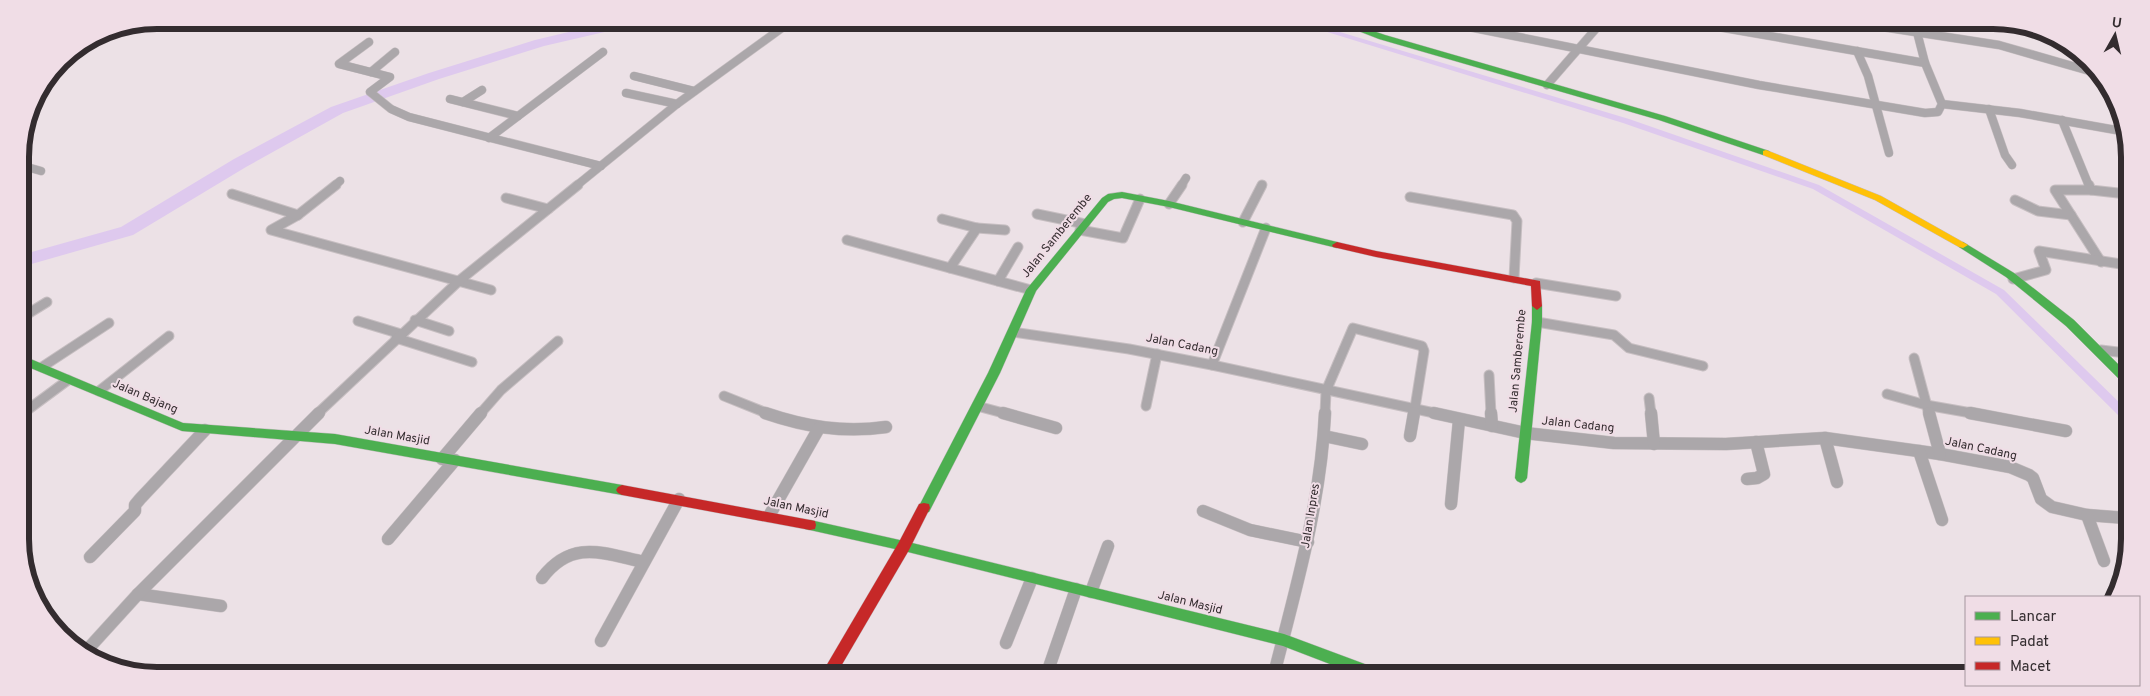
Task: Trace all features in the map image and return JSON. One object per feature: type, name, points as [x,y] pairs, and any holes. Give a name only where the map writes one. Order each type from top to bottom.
[{"type":"street","points":[[89,648],[138,594],[295,436],[415,320],[460,280],[677,104],[780,29]]},
{"type":"street","points":[[1359,29],[1703,130],[1815,170],[1885,201],[1960,241],[2013,278],[2100,350],[2121,373]]},
{"type":"street","points":[[1477,29],[1759,85],[1933,113],[1940,111],[1942,104],[1925,63],[1917,32]]},
{"type":"street","points":[[1547,85],[1596,29]]},
{"type":"street","points":[[1730,29],[1925,63]]},
{"type":"street","points":[[1897,29],[2008,47],[2088,70]]},
{"type":"street","points":[[369,42],[339,64],[390,78],[370,90],[374,96],[391,109],[409,117],[601,166]]},
{"type":"street","points":[[1857,51],[1868,76],[1889,154]]},
{"type":"street","points":[[371,72],[395,52]]},
{"type":"street","points":[[488,138],[603,52]]},
{"type":"street","points":[[634,76],[694,91]]},
{"type":"street","points":[[463,102],[482,90]]},
{"type":"street","points":[[626,92],[677,104]]},
{"type":"street","points":[[450,99],[518,116]]},
{"type":"street","points":[[1942,104],[1989,109],[2119,130]]},
{"type":"street","points":[[1989,109],[2005,155],[2012,165]]},
{"type":"street","points":[[2062,120],[2091,190]]},
{"type":"street","points":[[29,168],[41,171]]},
{"type":"street","points":[[1169,204],[1186,178]]},
{"type":"street","points":[[340,182],[298,215],[271,230],[491,290]]},
{"type":"street","points":[[1243,222],[1262,185]]},
{"type":"street","points":[[2101,262],[2055,190],[2091,190],[2121,193]]},
{"type":"street","points":[[232,194],[298,215]]},
{"type":"street","name":"Jalan Samberembe","points":[[833,667],[904,546],[977,406],[1031,290],[1107,198],[1122,195],[1169,204],[1376,254],[1536,283],[1538,322],[1521,478]]},
{"type":"street","points":[[1410,197],[1512,215],[1517,221],[1514,278]]},
{"type":"street","points":[[506,198],[548,209]]},
{"type":"street","points":[[1037,214],[1123,238],[1140,199]]},
{"type":"street","points":[[2015,200],[2038,211],[2071,215]]},
{"type":"street","points":[[942,219],[977,228],[1005,230]]},
{"type":"street","points":[[950,268],[977,228]]},
{"type":"street","points":[[1212,365],[1250,275],[1266,228]]},
{"type":"street","points":[[847,240],[1031,290]]},
{"type":"street","points":[[998,281],[1018,247]]},
{"type":"street","points":[[2013,278],[2046,270],[2039,251],[2121,264]]},
{"type":"street","points":[[1536,283],[1616,296]]},
{"type":"street","points":[[29,313],[48,302]]},
{"type":"street","points":[[415,320],[450,331]]},
{"type":"street","points":[[358,321],[472,362]]},
{"type":"street","points":[[1538,322],[1614,335],[1620,338],[1629,348],[1703,366]]},
{"type":"street","points":[[42,367],[109,323]]},
{"type":"street","points":[[1326,391],[1352,330],[1358,328],[1422,346],[1424,351],[1410,436]]},
{"type":"street","name":"Jalan Cadang","points":[[1013,332],[1157,354],[1525,433],[1614,443],[1654,444],[1726,444],[1825,438],[1940,454],[2010,467],[2029,475],[2034,478],[2041,500],[2045,504],[2087,515],[2121,518]]},
{"type":"street","points":[[99,392],[169,336]]},
{"type":"street","points":[[442,459],[501,390],[558,342]]},
{"type":"street","points":[[2100,350],[2121,352]]},
{"type":"street","points":[[1146,406],[1157,354]]},
{"type":"street","points":[[1914,358],[1940,454]]},
{"type":"street","name":"Jalan Bajang","points":[[29,362],[170,424],[205,430],[295,436]]},
{"type":"street","points":[[1489,375],[1492,426]]},
{"type":"street","points":[[29,409],[68,380]]},
{"type":"street","name":"Jalan Inpres","points":[[1276,667],[1308,542],[1324,436],[1326,391]]},
{"type":"street","points":[[1887,394],[1926,405],[2066,431]]},
{"type":"street","points":[[724,396],[752,410],[819,428],[863,431],[886,427]]},
{"type":"street","points":[[1649,398],[1654,444]]},
{"type":"street","points":[[977,406],[1056,428]]},
{"type":"street","points":[[1451,504],[1459,420]]},
{"type":"street","points":[[769,516],[819,428]]},
{"type":"street","points":[[90,557],[135,511],[135,504],[205,430]]},
{"type":"street","name":"Jalan Masjid","points":[[295,436],[335,439],[769,516],[904,546],[1284,640],[1355,667]]},
{"type":"street","points":[[1324,436],[1362,444]]},
{"type":"street","points":[[1825,438],[1837,482]]},
{"type":"street","points":[[1747,479],[1757,478],[1764,474],[1756,442]]},
{"type":"street","points":[[1919,451],[1942,520]]},
{"type":"street","points":[[388,539],[455,460]]},
{"type":"street","points":[[601,640],[679,499]]},
{"type":"street","points":[[1203,511],[1250,530],[1308,542]]},
{"type":"street","points":[[2087,515],[2104,561]]},
{"type":"street","points":[[1091,592],[1108,546]]},
{"type":"street","points":[[542,578],[554,563],[563,558],[589,551],[644,562]]},
{"type":"street","points":[[1006,643],[1032,578]]},
{"type":"street","points":[[1049,667],[1076,589]]},
{"type":"street","points":[[138,594],[222,606]]},
{"type":"waterway","points":[[29,259],[127,231],[240,163],[337,110],[434,76],[540,43],[600,29]]},
{"type":"waterway","points":[[1322,29],[1626,121],[1816,187],[2000,292],[2121,411]]},
{"type":"traffic: fast","points":[[1359,29],[1662,118],[1766,153]]},
{"type":"traffic: fast","points":[[924,508],[994,373],[1031,290],[1105,200],[1111,196],[1122,195],[1169,204],[1337,245]]},
{"type":"traffic: fast","points":[[1963,245],[2010,275],[2070,323],[2121,374]]},
{"type":"traffic: fast","points":[[1521,478],[1537,306]]},
{"type":"traffic: fast","points":[[29,362],[182,427],[335,439],[622,490]]},
{"type":"traffic: fast","points":[[810,525],[904,546],[1284,640],[1355,667]]},
{"type":"traffic: slow","points":[[1766,153],[1878,198],[1963,245]]},
{"type":"traffic: jam","points":[[1337,245],[1376,254],[1536,283],[1537,306]]},
{"type":"traffic: jam","points":[[622,490],[810,525]]},
{"type":"traffic: jam","points":[[833,667],[904,546],[924,508]]}]
